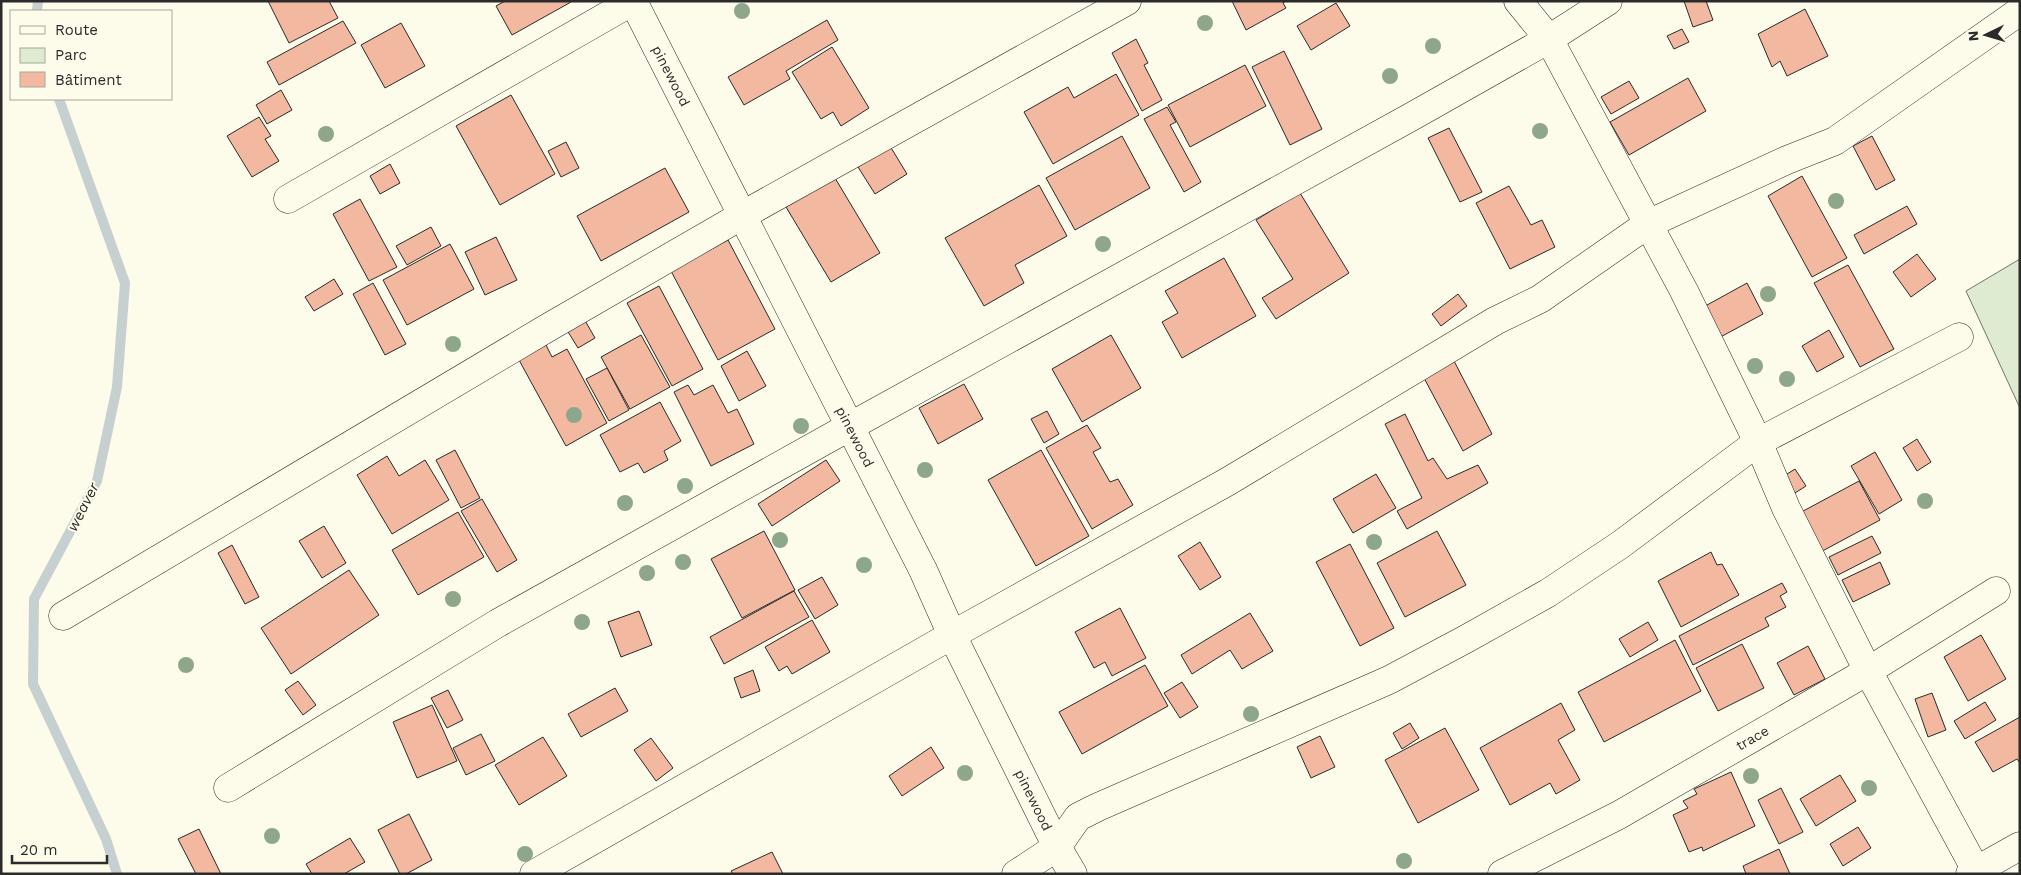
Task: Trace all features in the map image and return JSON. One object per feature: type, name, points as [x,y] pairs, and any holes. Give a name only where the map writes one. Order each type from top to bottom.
[{"type":"street","points":[[288,199],[633,1]]},
{"type":"street","name":"pinewood","points":[[633,1],[923,570],[952,635],[1057,847],[1073,874]]},
{"type":"street","points":[[63,616],[540,332],[741,216],[1127,1]]},
{"type":"street","points":[[1518,1],[1549,39],[1684,291],[1758,442],[1786,508],[1868,671],[1975,873],[2020,846]]},
{"type":"street","points":[[228,788],[498,624],[1549,39],[1608,1]]},
{"type":"street","points":[[534,874],[952,635],[1227,482],[1495,322],[1540,299],[1648,224],[1787,160],[1835,141],[2020,11]]},
{"type":"street","points":[[1016,874],[1057,847],[1078,817],[1389,680],[1548,593],[1620,545],[1758,442],[1959,336]]},
{"type":"street","name":"trace","points":[[1502,874],[1619,815],[1868,671],[1996,591]]},
{"type":"green space","points":[[2020,259],[2020,406],[2019,406],[1966,291]]},
{"type":"building","points":[[268,1],[329,1],[338,18],[289,43]]},
{"type":"building","points":[[505,1],[571,2],[512,35],[496,6]]},
{"type":"building","points":[[1232,1],[1286,1],[1283,3],[1286,8],[1246,30]]},
{"type":"building","points":[[1684,1],[1706,1],[1713,20],[1693,27]]},
{"type":"building","points":[[1336,3],[1350,26],[1311,50],[1297,26]]},
{"type":"building","points":[[1805,9],[1828,56],[1787,76],[1780,61],[1772,67],[1758,34]]},
{"type":"building","points":[[827,20],[838,40],[786,71],[790,79],[744,105],[728,77]]},
{"type":"building","points":[[343,21],[356,43],[279,85],[267,62]]},
{"type":"building","points":[[401,23],[425,66],[385,88],[361,45]]},
{"type":"building","points":[[1682,29],[1689,42],[1674,49],[1667,36]]},
{"type":"building","points":[[1136,39],[1148,63],[1144,65],[1162,100],[1142,111],[1112,53]]},
{"type":"building","points":[[832,47],[869,108],[841,126],[833,112],[821,119],[792,72]]},
{"type":"building","points":[[1284,51],[1322,129],[1290,145],[1252,67]]},
{"type":"building","points":[[1245,65],[1266,106],[1190,147],[1168,105]]},
{"type":"building","points":[[1116,74],[1139,115],[1053,164],[1024,112],[1068,87],[1074,98]]},
{"type":"building","points":[[1688,78],[1706,111],[1629,155],[1610,122]]},
{"type":"building","points":[[1629,81],[1639,98],[1611,114],[1601,97]]},
{"type":"building","points":[[281,90],[292,110],[267,124],[256,105]]},
{"type":"building","points":[[511,95],[555,174],[500,205],[456,126]]},
{"type":"building","points":[[1167,107],[1176,122],[1170,125],[1201,182],[1184,192],[1144,119]]},
{"type":"building","points":[[259,117],[271,136],[265,139],[279,161],[252,177],[227,136]]},
{"type":"building","points":[[1449,128],[1482,192],[1460,202],[1428,138]]},
{"type":"building","points":[[1122,136],[1150,188],[1075,230],[1046,178]]},
{"type":"building","points":[[1872,136],[1895,180],[1876,190],[1853,146]]},
{"type":"building","points":[[566,142],[579,168],[561,177],[548,151]]},
{"type":"building","points":[[890,146],[907,174],[875,194],[858,167]]},
{"type":"building","points":[[390,164],[400,183],[380,194],[370,176]]},
{"type":"building","points":[[665,168],[689,212],[601,261],[577,216]]},
{"type":"building","points":[[1802,176],[1847,258],[1812,277],[1768,196]]},
{"type":"building","points":[[835,178],[880,253],[831,282],[786,207]]},
{"type":"building","points":[[1039,185],[1067,236],[1015,265],[1024,283],[984,306],[945,238]]},
{"type":"building","points":[[1509,186],[1531,225],[1542,220],[1555,247],[1510,269],[1476,203]]},
{"type":"building","points":[[1300,193],[1349,273],[1276,319],[1262,298],[1293,279],[1256,220]]},
{"type":"building","points":[[360,199],[397,267],[369,281],[333,214]]},
{"type":"building","points":[[1907,206],[1917,224],[1864,254],[1854,235]]},
{"type":"building","points":[[431,227],[441,246],[407,265],[396,246]]},
{"type":"building","points":[[496,237],[517,280],[485,295],[465,252]]},
{"type":"building","points":[[728,240],[775,329],[718,360],[671,271]]},
{"type":"building","points":[[450,244],[474,289],[407,325],[383,280]]},
{"type":"building","points":[[1917,254],[1936,279],[1911,297],[1893,272]]},
{"type":"building","points":[[1224,258],[1256,316],[1182,358],[1162,322],[1178,313],[1165,291]]},
{"type":"building","points":[[1848,265],[1894,349],[1860,367],[1814,283]]},
{"type":"building","points":[[334,279],[343,294],[314,311],[305,297]]},
{"type":"building","points":[[373,283],[406,344],[385,355],[353,294]]},
{"type":"building","points":[[1747,283],[1763,314],[1715,340],[1698,310]]},
{"type":"building","points":[[659,286],[703,369],[672,386],[627,303]]},
{"type":"building","points":[[1458,294],[1467,306],[1441,326],[1432,314]]},
{"type":"building","points":[[583,317],[595,338],[578,348],[565,327]]},
{"type":"building","points":[[1829,330],[1844,357],[1817,372],[1802,346]]},
{"type":"building","points":[[641,335],[670,387],[630,409],[601,357]]},
{"type":"building","points":[[1111,335],[1141,388],[1082,422],[1052,369]]},
{"type":"building","points":[[546,345],[552,357],[567,349],[607,423],[566,446],[519,360]]},
{"type":"building","points":[[747,351],[766,386],[739,401],[721,366]]},
{"type":"building","points":[[1454,361],[1492,434],[1463,451],[1424,378]]},
{"type":"building","points":[[607,368],[629,410],[609,421],[586,379]]},
{"type":"building","points":[[964,384],[983,419],[938,444],[919,408]]},
{"type":"building","points":[[688,385],[694,395],[713,385],[728,413],[737,409],[754,444],[711,466],[674,392]]},
{"type":"building","points":[[660,402],[681,441],[664,451],[668,460],[644,473],[638,463],[620,472],[600,435]]},
{"type":"building","points":[[1047,411],[1059,434],[1044,443],[1031,419]]},
{"type":"building","points":[[1405,414],[1428,461],[1433,458],[1447,479],[1478,465],[1488,483],[1407,529],[1397,511],[1422,498],[1385,424]]},
{"type":"building","points":[[1087,425],[1101,448],[1093,452],[1110,482],[1118,479],[1133,505],[1092,529],[1046,448]]},
{"type":"building","points":[[1917,439],[1931,462],[1917,471],[1903,448]]},
{"type":"building","points":[[455,450],[480,498],[461,508],[436,460]]},
{"type":"building","points":[[1041,450],[1089,536],[1036,566],[988,480]]},
{"type":"building","points":[[1875,452],[1902,500],[1879,514],[1851,466]]},
{"type":"building","points":[[387,456],[399,476],[425,460],[449,500],[392,534],[357,475]]},
{"type":"building","points":[[826,460],[840,481],[772,526],[758,504]]},
{"type":"building","points":[[1795,469],[1806,486],[1787,498],[1776,481]]},
{"type":"building","points":[[1376,474],[1396,508],[1353,533],[1333,499]]},
{"type":"building","points":[[1859,481],[1880,520],[1815,555],[1794,516]]},
{"type":"building","points":[[482,499],[517,560],[497,572],[461,511]]},
{"type":"building","points":[[458,512],[484,557],[418,595],[392,550]]},
{"type":"building","points":[[324,526],[346,563],[322,578],[299,541]]},
{"type":"building","points":[[764,531],[795,590],[742,618],[711,559]]},
{"type":"building","points":[[1437,531],[1466,585],[1405,617],[1377,563]]},
{"type":"building","points":[[1872,536],[1881,553],[1838,575],[1829,557]]},
{"type":"building","points":[[1200,542],[1221,577],[1200,590],[1178,556]]},
{"type":"building","points":[[1350,544],[1394,628],[1360,646],[1316,562]]},
{"type":"building","points":[[232,545],[259,597],[245,604],[218,553]]},
{"type":"building","points":[[1711,552],[1717,565],[1722,564],[1739,595],[1681,627],[1658,581]]},
{"type":"building","points":[[1880,562],[1890,584],[1853,602],[1842,580]]},
{"type":"building","points":[[349,570],[379,615],[291,674],[261,628]]},
{"type":"building","points":[[822,577],[838,605],[815,619],[798,590]]},
{"type":"building","points":[[1782,583],[1787,592],[1780,596],[1786,607],[1765,618],[1769,626],[1693,665],[1679,636]]},
{"type":"building","points":[[794,591],[809,617],[724,664],[710,637]]},
{"type":"building","points":[[1120,608],[1146,658],[1112,676],[1105,662],[1094,668],[1075,632]]},
{"type":"building","points":[[639,611],[652,645],[621,657],[608,622]]},
{"type":"building","points":[[1250,613],[1273,651],[1242,669],[1230,650],[1192,674],[1181,655]]},
{"type":"building","points":[[812,620],[830,652],[792,674],[787,666],[779,671],[765,647]]},
{"type":"building","points":[[1648,622],[1658,640],[1630,657],[1619,639]]},
{"type":"building","points":[[1981,635],[2006,679],[1968,701],[1944,657]]},
{"type":"building","points":[[1675,640],[1701,691],[1604,742],[1578,692]]},
{"type":"building","points":[[1742,644],[1764,688],[1718,711],[1696,668]]},
{"type":"building","points":[[1808,646],[1825,679],[1794,695],[1777,663]]},
{"type":"building","points":[[1145,665],[1168,706],[1082,754],[1059,712]]},
{"type":"building","points":[[753,670],[760,691],[741,698],[734,678]]},
{"type":"building","points":[[298,681],[316,705],[303,715],[285,690]]},
{"type":"building","points":[[1182,682],[1198,707],[1180,718],[1164,693]]},
{"type":"building","points":[[615,688],[628,711],[581,737],[568,714]]},
{"type":"building","points":[[448,690],[463,720],[447,728],[431,698]]},
{"type":"building","points":[[1932,693],[1946,730],[1928,737],[1915,699]]},
{"type":"building","points":[[1985,702],[1996,720],[1965,739],[1954,721]]},
{"type":"building","points":[[1561,703],[1575,730],[1558,740],[1580,780],[1556,794],[1550,783],[1510,805],[1480,748]]},
{"type":"building","points":[[432,705],[457,761],[417,778],[393,722]]},
{"type":"building","points":[[2020,717],[2020,763],[2017,759],[1993,772],[1975,742]]},
{"type":"building","points":[[1410,723],[1419,738],[1402,749],[1393,733]]},
{"type":"building","points":[[1445,728],[1479,790],[1418,823],[1385,760]]},
{"type":"building","points":[[481,734],[495,761],[466,775],[453,748]]},
{"type":"building","points":[[1320,736],[1335,767],[1311,778],[1297,747]]},
{"type":"building","points":[[543,737],[567,776],[519,805],[495,765]]},
{"type":"building","points":[[651,738],[673,768],[656,781],[634,750]]},
{"type":"building","points":[[931,747],[944,768],[902,796],[889,776]]},
{"type":"building","points":[[1731,772],[1755,826],[1703,851],[1702,847],[1689,852],[1673,815],[1688,808],[1683,801],[1697,794],[1694,789]]},
{"type":"building","points":[[1840,775],[1856,801],[1816,826],[1800,799]]},
{"type":"building","points":[[1781,788],[1803,832],[1779,844],[1758,800]]},
{"type":"building","points":[[409,814],[432,860],[406,874],[400,874],[378,830]]},
{"type":"building","points":[[1858,827],[1871,848],[1843,866],[1830,844]]},
{"type":"building","points":[[199,829],[221,874],[196,874],[178,839]]},
{"type":"building","points":[[350,838],[365,862],[344,874],[312,874],[306,864]]},
{"type":"building","points":[[1779,849],[1790,874],[1746,874],[1743,866]]},
{"type":"building","points":[[772,852],[783,874],[733,874],[731,871]]},
{"type":"waterway","name":"weaver","points":[[37,10],[38,1]]},
{"type":"waterway","name":"weaver","points":[[59,100],[125,283],[117,387],[97,481],[34,599],[33,684],[106,839],[117,874]]}]
